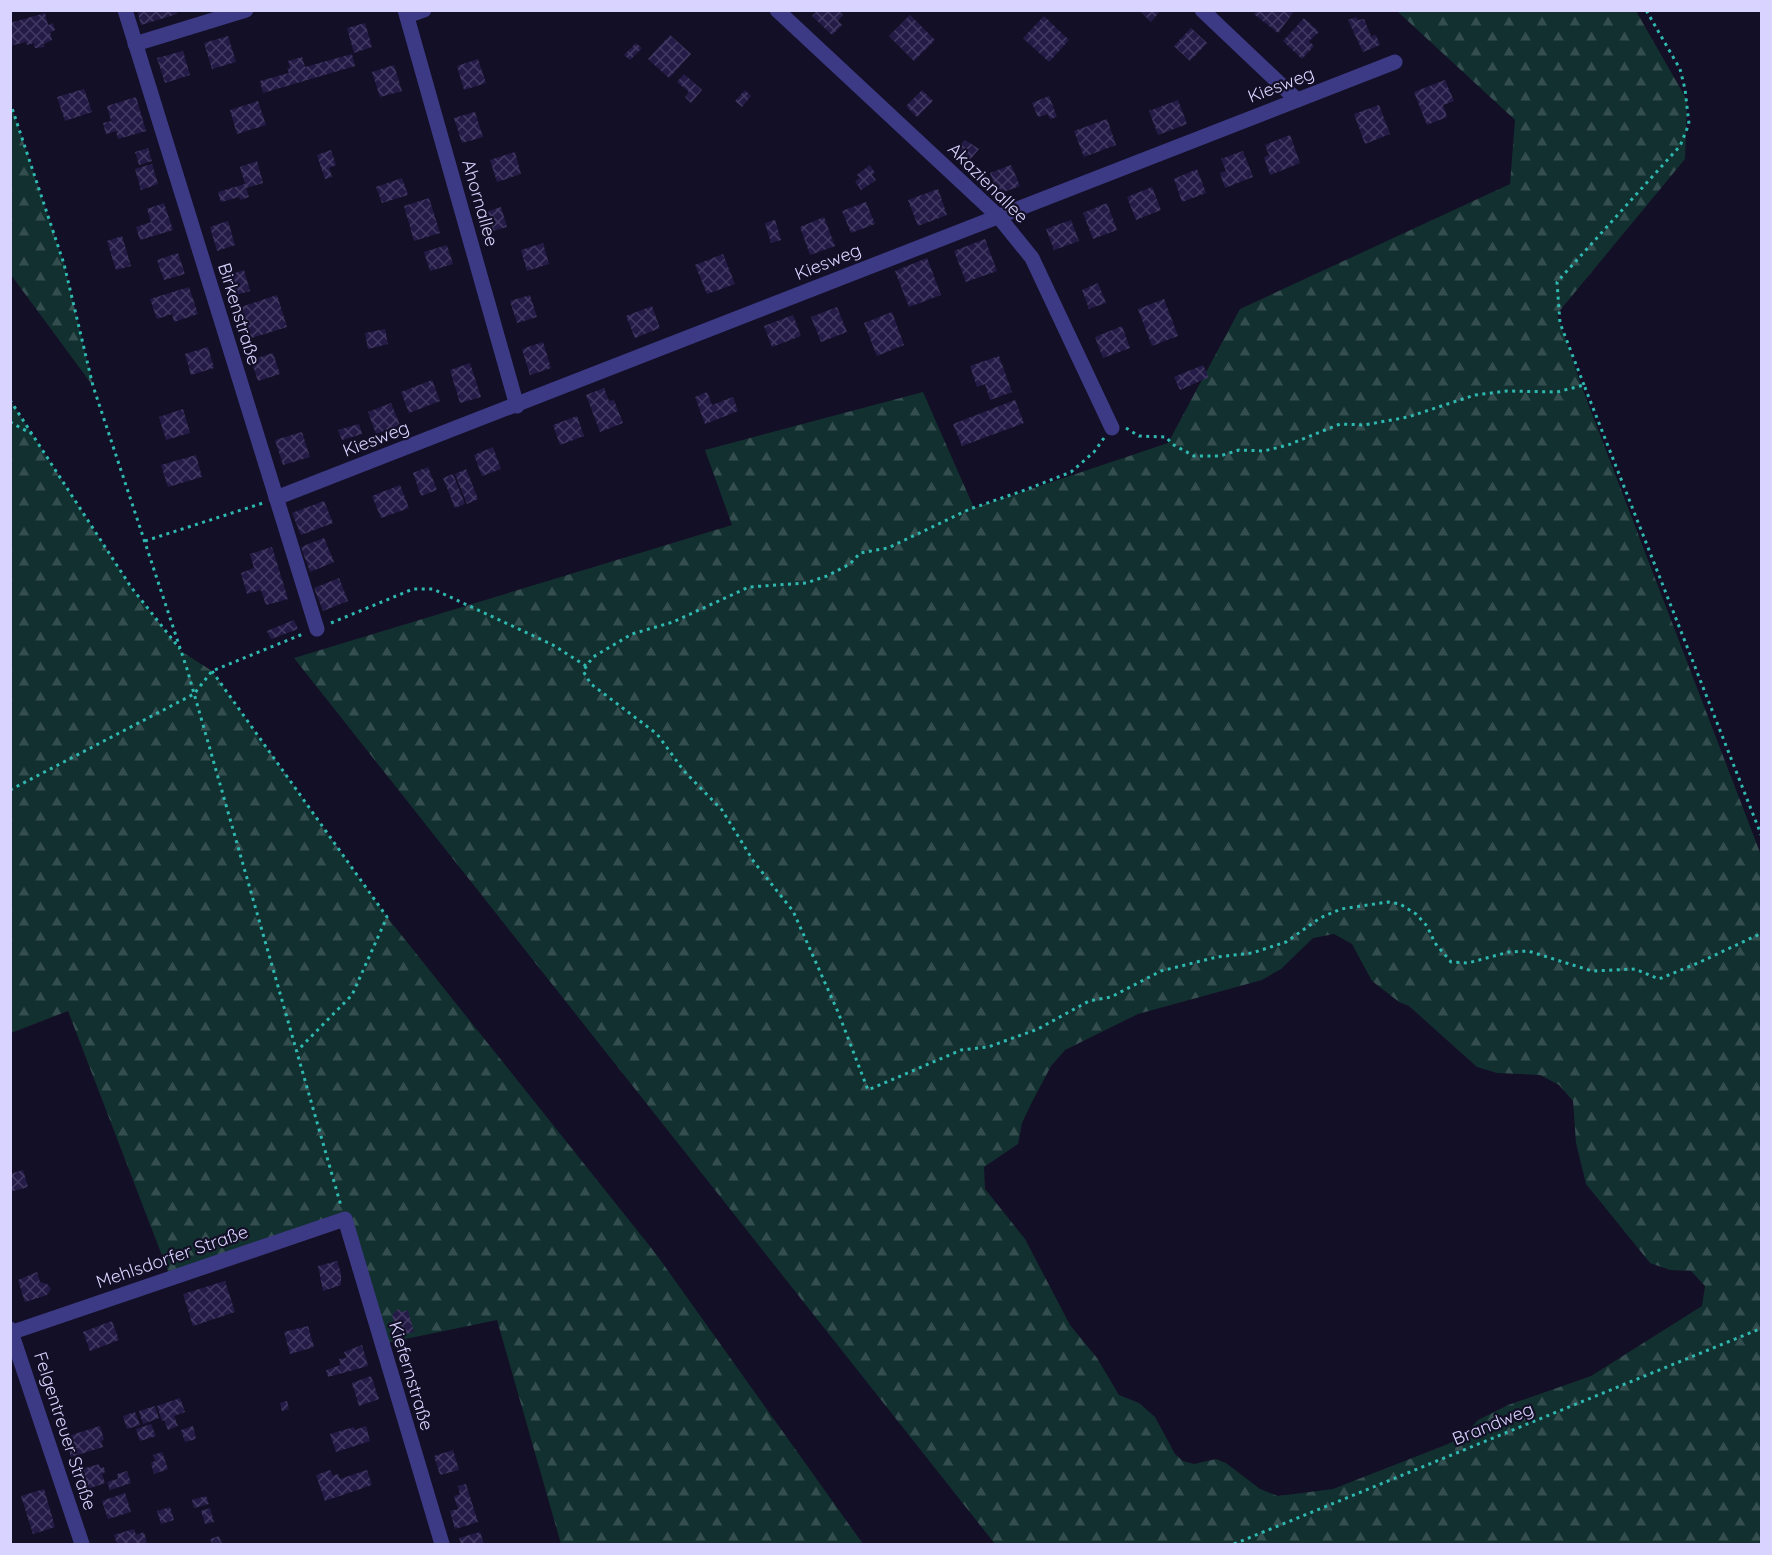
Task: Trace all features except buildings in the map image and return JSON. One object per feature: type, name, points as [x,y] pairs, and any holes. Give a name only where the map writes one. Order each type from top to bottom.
[{"type":"street","name":"Birkenstraße","points":[[125,10],[316,629]]},
{"type":"street","points":[[135,44],[246,10]]},
{"type":"street","points":[[406,13],[424,10]]},
{"type":"street","name":"Akazienallee","points":[[777,10],[998,216],[1032,258],[1112,428]]},
{"type":"street","points":[[1202,10],[1297,100]]},
{"type":"street","name":"Ahornallee","points":[[406,13],[517,406]]},
{"type":"street","name":"Kiesweg","points":[[276,498],[1395,63]]},
{"type":"street","name":"Mehlsdorfer Straße","points":[[11,1331],[345,1219]]},
{"type":"street","name":"Kiefernstraße","points":[[345,1219],[442,1545]]},
{"type":"street","name":"Felgentreuer Straße","points":[[11,1331],[82,1545]]},
{"type":"path","points":[[1646,10],[1680,69],[1689,124],[1680,146],[1557,282],[1560,323],[1761,837]]},
{"type":"path","points":[[10,102],[64,264],[93,386],[146,541],[194,693],[345,1219]]},
{"type":"path","points":[[1584,385],[1557,392],[1507,391],[1475,396],[1408,417],[1364,424],[1340,423],[1288,445],[1264,451],[1239,450],[1220,456],[1194,456],[1172,444],[1166,437],[1139,436],[1129,429],[1112,428],[1094,452],[1071,472],[970,509],[888,548],[860,553],[850,564],[827,576],[806,583],[749,587],[673,622],[632,634],[593,657],[583,671],[591,684],[657,734],[684,771],[722,810],[754,862],[793,911],[838,1012],[868,1090],[961,1050],[988,1047],[1038,1029],[1089,1002],[1111,997],[1161,971],[1217,957],[1252,953],[1286,942],[1320,918],[1341,909],[1389,902],[1400,904],[1416,914],[1428,926],[1435,943],[1451,962],[1468,963],[1509,952],[1528,951],[1592,971],[1635,969],[1659,979],[1761,933]]},
{"type":"path","points":[[10,400],[131,587],[181,651]]},
{"type":"path","points":[[10,422],[33,435]]},
{"type":"path","points":[[146,541],[276,498]]},
{"type":"path","points":[[10,789],[194,693],[212,670],[413,589],[433,589],[553,645],[586,666]]},
{"type":"path","points":[[212,670],[387,917],[352,995],[297,1051]]},
{"type":"path","name":"Brandweg","points":[[1234,1545],[1761,1328]]},
{"type":"green space","points":[[1397,11],[1636,11],[1687,100],[1685,159],[1557,314],[1581,385],[1761,855],[1761,1544],[995,1544],[294,658],[732,525],[705,450],[923,392],[974,508],[1168,443],[1240,309],[1510,184],[1515,120]],"holes":[[[1334,934],[1352,944],[1372,981],[1399,1002],[1409,1006],[1477,1067],[1497,1073],[1540,1075],[1559,1085],[1573,1101],[1576,1143],[1586,1184],[1650,1263],[1670,1270],[1691,1271],[1705,1286],[1702,1306],[1591,1376],[1508,1405],[1478,1420],[1463,1436],[1448,1444],[1333,1489],[1278,1496],[1260,1489],[1226,1463],[1216,1459],[1194,1464],[1183,1461],[1175,1454],[1155,1417],[1139,1403],[1119,1395],[1097,1358],[1070,1325],[1025,1239],[985,1189],[984,1167],[1018,1144],[1022,1123],[1031,1104],[1051,1066],[1065,1050],[1138,1014],[1262,980],[1281,969],[1313,938]]]},
{"type":"green space","points":[[10,102],[64,264],[93,386],[11,275]]},
{"type":"green space","points":[[10,400],[131,587],[181,651],[212,671],[387,917],[656,1254],[863,1544],[561,1544],[497,1320],[381,1344],[345,1219],[171,1279],[68,1011],[11,1033]]}]
